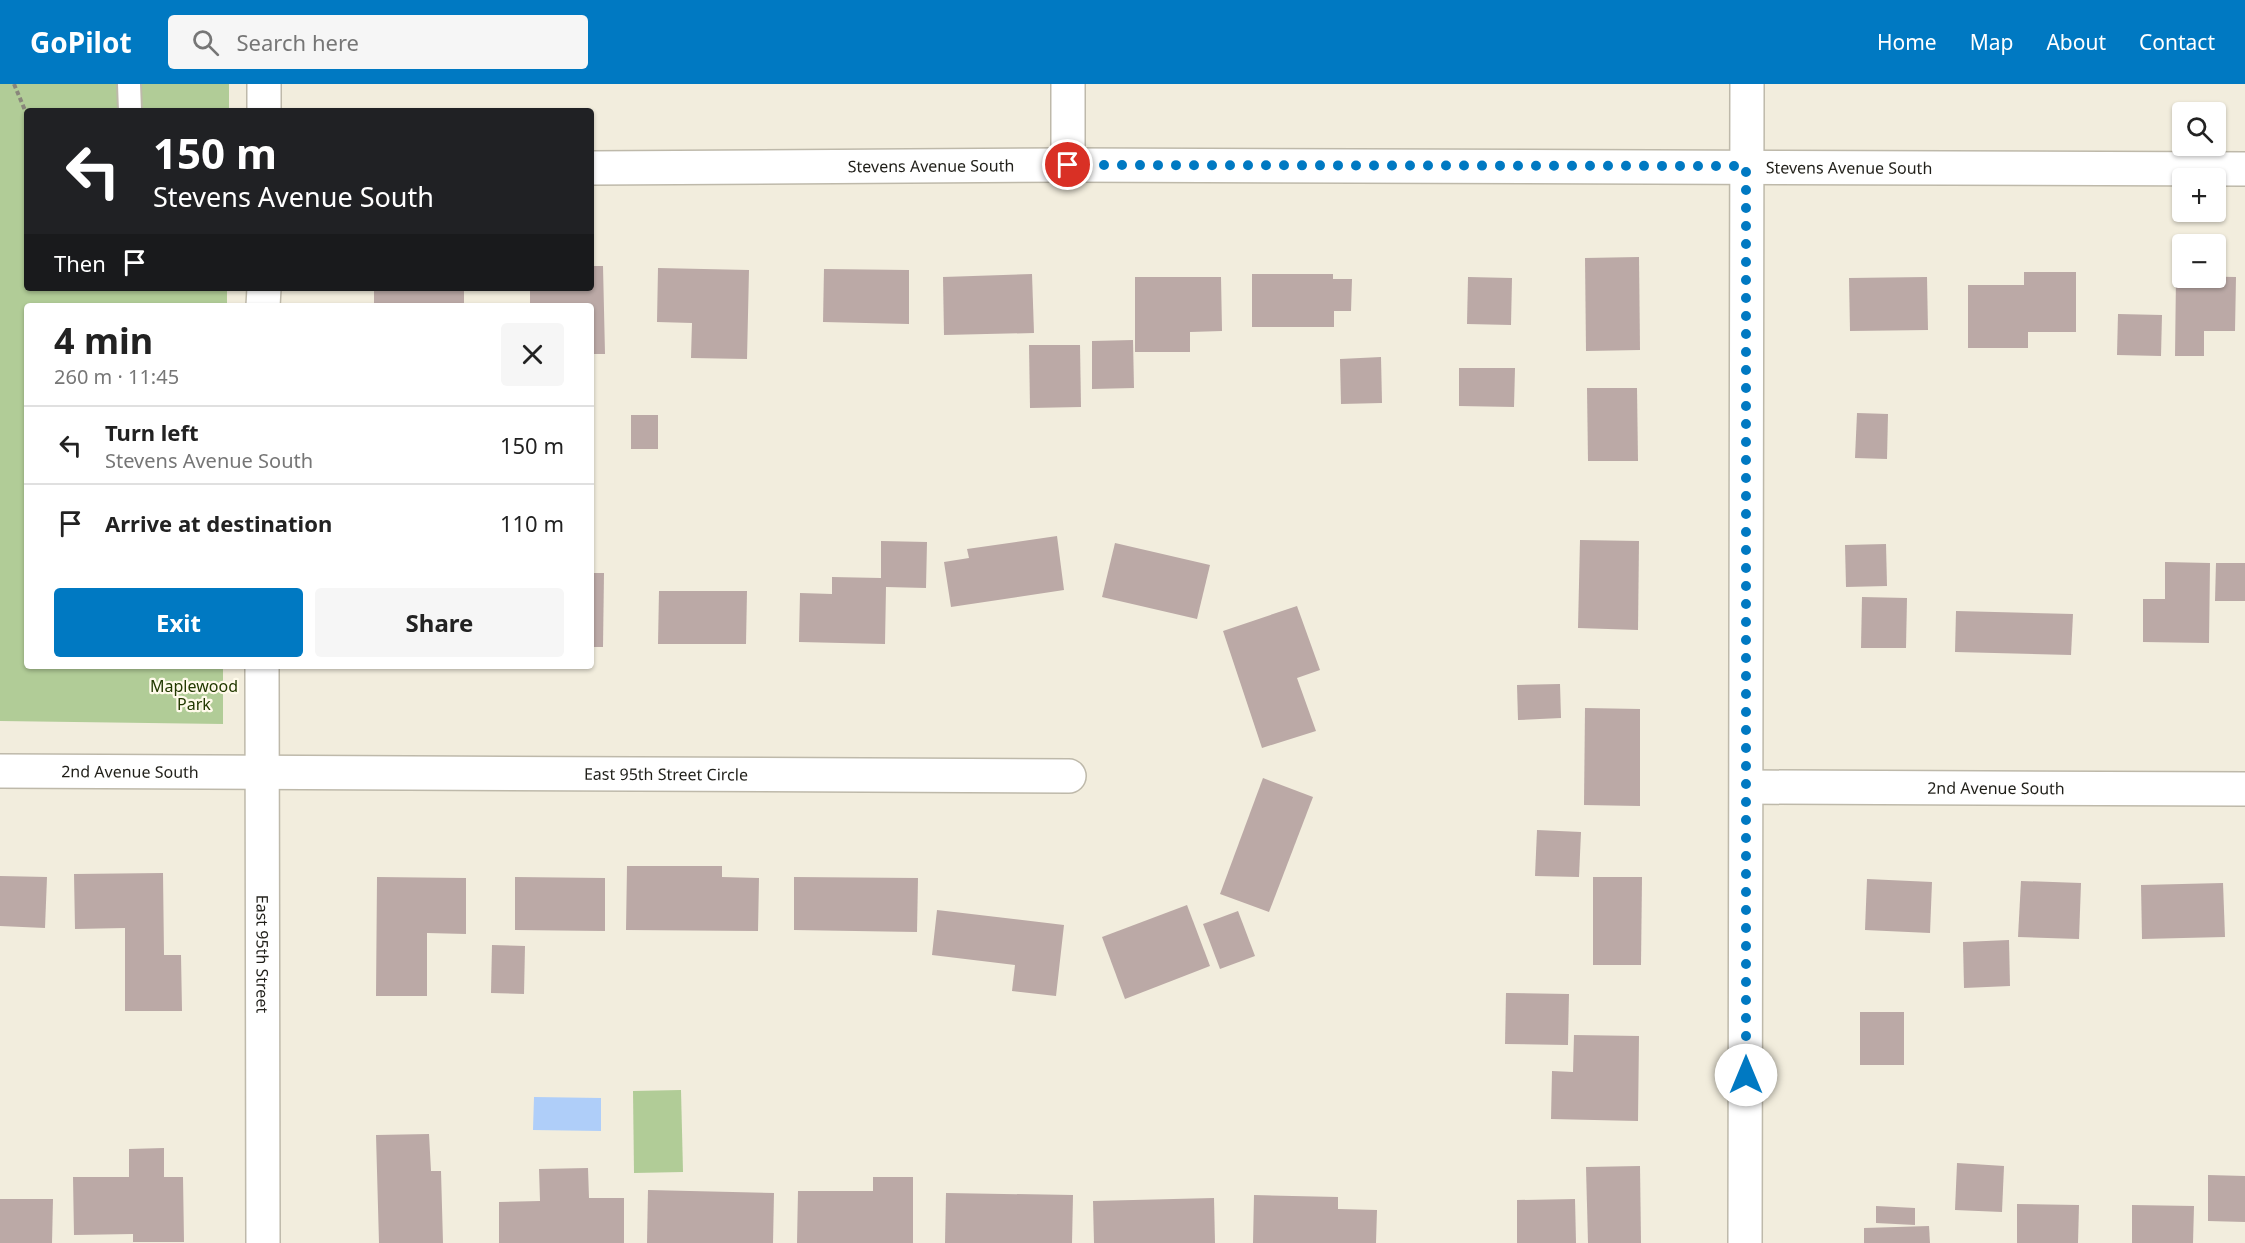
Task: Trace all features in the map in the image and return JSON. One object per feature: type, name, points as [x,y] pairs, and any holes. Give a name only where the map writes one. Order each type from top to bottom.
[{"type":"street","points":[[264,84],[264,108]]},
{"type":"street","points":[[1068,84],[1068,165]]},
{"type":"street","points":[[1745,1243],[1746,84]]},
{"type":"street","name":"Stevens Avenue South","points":[[594,168],[1068,165],[2245,169]]},
{"type":"street","name":"East 95th Street","points":[[262,669],[263,1243]]},
{"type":"street","name":"2nd Avenue South","points":[[0,771],[262,772]]},
{"type":"street","name":"East 95th Street Circle","points":[[262,772],[1069,776]]},
{"type":"street","name":"2nd Avenue South","points":[[1746,787],[2245,789]]},
{"type":"lane","points":[[129,84],[130,108]]},
{"type":"path","points":[[14,84],[24,108]]},
{"type":"green space","name":"Maplewood Park","points":[[0,84],[229,84],[229,108],[24,108],[24,291],[227,291],[227,303],[24,303],[24,669],[223,669],[223,724],[0,721]]},
{"type":"green space","points":[[681,1090],[683,1172],[634,1173],[633,1091]]},
{"type":"water","points":[[534,1097],[601,1098],[601,1131],[533,1130]]},
{"type":"building","points":[[1639,257],[1640,350],[1586,351],[1585,258]]},
{"type":"building","points":[[594,266],[603,266],[605,354],[594,354],[594,303],[530,303],[530,291],[594,291]]},
{"type":"building","points":[[658,268],[749,270],[747,359],[691,358],[692,323],[657,322]]},
{"type":"building","points":[[824,269],[909,270],[909,324],[823,322]]},
{"type":"building","points":[[2024,272],[2076,272],[2076,332],[2028,332],[2028,348],[1968,348],[1968,285],[2024,285]]},
{"type":"building","points":[[1032,274],[1034,333],[944,335],[943,277]]},
{"type":"building","points":[[1252,274],[1333,274],[1333,279],[1352,279],[1351,311],[1334,311],[1334,327],[1252,327]]},
{"type":"building","points":[[1135,277],[1221,277],[1222,331],[1190,332],[1190,352],[1135,352]]},
{"type":"building","points":[[1468,277],[1512,278],[1511,325],[1467,324]]},
{"type":"building","points":[[1927,277],[1928,330],[1850,331],[1849,278]]},
{"type":"building","points":[[2226,277],[2236,277],[2235,331],[2204,331],[2204,356],[2175,356],[2176,288],[2226,288]]},
{"type":"building","points":[[374,291],[464,291],[464,303],[374,303]]},
{"type":"building","points":[[2118,314],[2162,315],[2161,356],[2117,355]]},
{"type":"building","points":[[1133,340],[1134,388],[1092,389],[1092,341]]},
{"type":"building","points":[[1029,345],[1080,345],[1081,407],[1030,408]]},
{"type":"building","points":[[1381,357],[1382,403],[1341,404],[1340,359]]},
{"type":"building","points":[[1459,368],[1515,368],[1514,407],[1459,406]]},
{"type":"building","points":[[1587,388],[1637,388],[1638,461],[1588,461]]},
{"type":"building","points":[[1857,413],[1888,414],[1887,459],[1855,458]]},
{"type":"building","points":[[631,415],[658,415],[658,449],[631,449]]},
{"type":"building","points":[[1057,536],[1064,590],[951,607],[944,562],[969,558],[967,549]]},
{"type":"building","points":[[1580,540],[1639,541],[1638,630],[1578,628]]},
{"type":"building","points":[[881,541],[927,542],[926,588],[886,587],[885,644],[799,642],[800,593],[832,594],[832,577],[881,578]]},
{"type":"building","points":[[1115,543],[1210,565],[1197,619],[1102,597]]},
{"type":"building","points":[[1886,544],[1887,586],[1846,587],[1845,545]]},
{"type":"building","points":[[2165,562],[2210,563],[2209,643],[2143,642],[2143,599],[2165,599]]},
{"type":"building","points":[[2216,563],[2245,563],[2245,601],[2215,601]]},
{"type":"building","points":[[594,573],[604,573],[603,647],[594,647]]},
{"type":"building","points":[[659,591],[747,591],[746,644],[658,644]]},
{"type":"building","points":[[1862,597],[1907,598],[1906,648],[1861,648]]},
{"type":"building","points":[[1297,606],[1320,670],[1297,678],[1316,731],[1262,748],[1223,631]]},
{"type":"building","points":[[1956,611],[2073,614],[2071,655],[1955,652]]},
{"type":"building","points":[[1560,684],[1561,718],[1518,720],[1517,685]]},
{"type":"building","points":[[1585,708],[1640,709],[1640,806],[1584,805]]},
{"type":"building","points":[[1263,778],[1313,797],[1269,912],[1220,894]]},
{"type":"building","points":[[1537,830],[1581,832],[1579,877],[1535,876]]},
{"type":"building","points":[[627,866],[722,866],[722,877],[759,878],[758,931],[626,930]]},
{"type":"building","points":[[163,873],[164,955],[181,955],[182,1011],[125,1011],[125,928],[75,929],[74,874]]},
{"type":"building","points":[[0,876],[47,877],[45,928],[0,926]]},
{"type":"building","points":[[377,877],[466,878],[466,934],[427,933],[427,996],[376,996]]},
{"type":"building","points":[[515,877],[605,878],[605,931],[515,930]]},
{"type":"building","points":[[794,877],[918,878],[917,932],[794,930]]},
{"type":"building","points":[[1593,877],[1642,877],[1641,965],[1593,965]]},
{"type":"building","points":[[1867,879],[1932,882],[1930,933],[1865,930]]},
{"type":"building","points":[[2021,881],[2081,883],[2079,939],[2018,937]]},
{"type":"building","points":[[2223,883],[2225,937],[2142,939],[2141,885]]},
{"type":"building","points":[[1187,905],[1210,966],[1125,999],[1102,937]]},
{"type":"building","points":[[937,910],[1064,925],[1056,996],[1012,991],[1015,965],[932,955]]},
{"type":"building","points":[[1238,911],[1255,956],[1220,969],[1203,924]]},
{"type":"building","points":[[2009,940],[2010,986],[1964,988],[1963,942]]},
{"type":"building","points":[[492,945],[525,946],[524,994],[491,993]]},
{"type":"building","points":[[1506,993],[1569,994],[1568,1045],[1505,1044]]},
{"type":"building","points":[[1860,1012],[1904,1012],[1904,1065],[1860,1065]]},
{"type":"building","points":[[1574,1035],[1639,1036],[1638,1121],[1551,1119],[1552,1071],[1573,1072]]},
{"type":"building","points":[[429,1134],[431,1171],[441,1171],[443,1243],[379,1243],[376,1135]]},
{"type":"building","points":[[164,1148],[164,1177],[183,1177],[184,1242],[133,1242],[133,1234],[74,1235],[73,1177],[129,1177],[129,1149]]},
{"type":"building","points":[[1957,1163],[2004,1166],[2002,1212],[1955,1210]]},
{"type":"building","points":[[1640,1166],[1641,1243],[1588,1243],[1586,1167]]},
{"type":"building","points":[[588,1168],[589,1198],[624,1198],[624,1243],[499,1243],[499,1202],[540,1201],[539,1169]]},
{"type":"building","points":[[2208,1175],[2245,1176],[2245,1222],[2208,1221]]},
{"type":"building","points":[[873,1177],[913,1177],[913,1243],[797,1243],[798,1191],[873,1191]]},
{"type":"building","points":[[648,1190],[774,1193],[773,1243],[647,1243]]},
{"type":"building","points":[[946,1193],[1073,1195],[1072,1243],[945,1243]]},
{"type":"building","points":[[1254,1195],[1338,1197],[1338,1209],[1377,1210],[1376,1243],[1253,1243]]},
{"type":"building","points":[[1214,1198],[1215,1243],[1094,1243],[1093,1201]]},
{"type":"building","points":[[0,1199],[53,1199],[52,1243],[0,1243]]},
{"type":"building","points":[[1575,1199],[1576,1243],[1517,1243],[1517,1200]]},
{"type":"building","points":[[2017,1204],[2079,1205],[2078,1243],[2017,1243]]},
{"type":"building","points":[[2132,1205],[2194,1206],[2193,1243],[2132,1243]]},
{"type":"building","points":[[1876,1206],[1915,1208],[1915,1225],[1876,1223]]},
{"type":"building","points":[[1929,1226],[1930,1243],[1864,1243],[1864,1228]]},
{"type":"route","points":[[1068,165],[1746,166],[1746,1075]]}]
